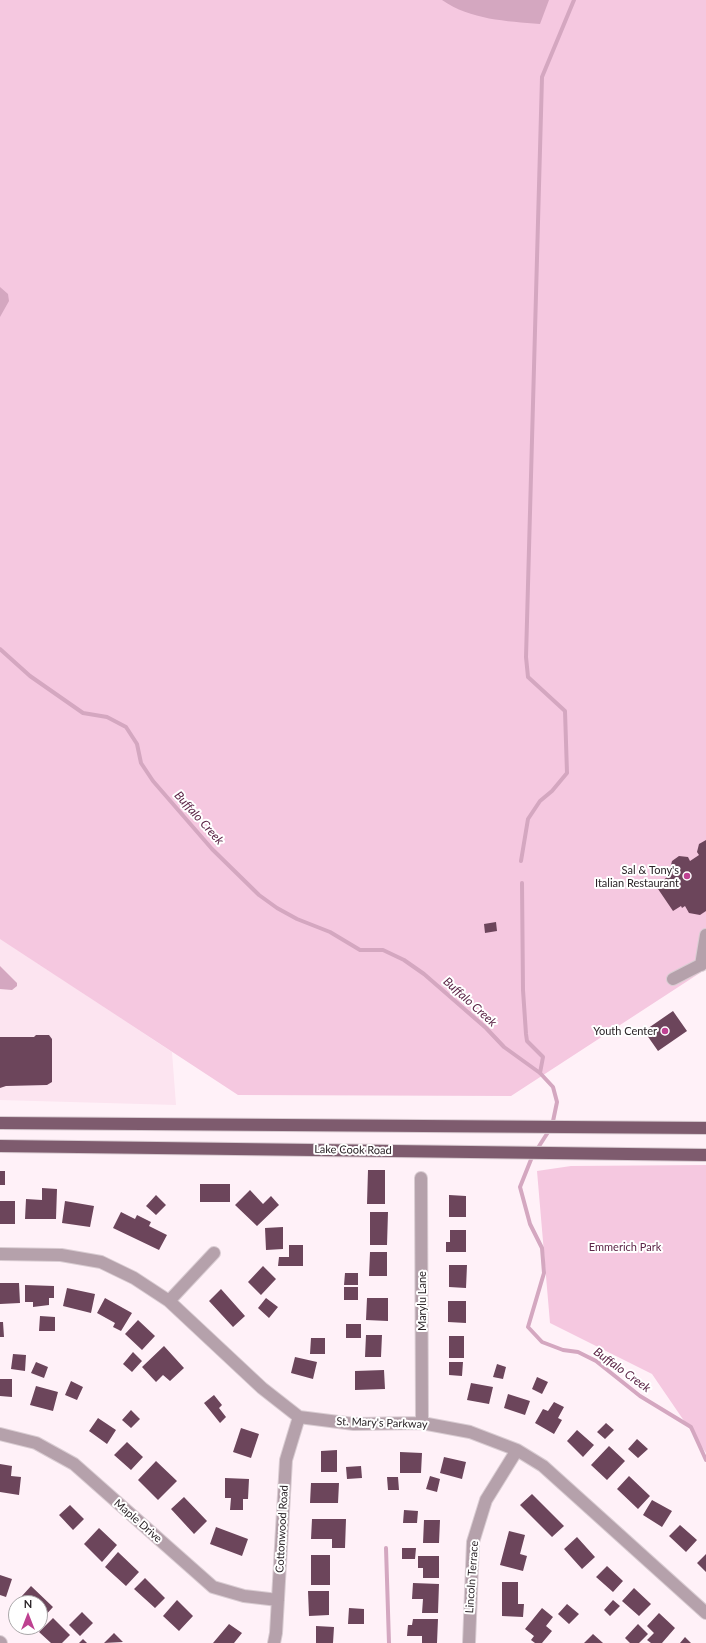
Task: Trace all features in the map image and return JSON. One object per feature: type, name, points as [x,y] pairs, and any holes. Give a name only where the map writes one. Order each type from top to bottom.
[{"type":"main road","points":[[0,1122],[501,1125],[706,1128]]},
{"type":"main road","name":"Lake Cook Road","points":[[0,1146],[605,1155],[706,1155]]},
{"type":"street","points":[[673,978],[704,963],[706,935]]},
{"type":"street","name":"Marylu Lane","points":[[421,1178],[422,1423]]},
{"type":"street","points":[[169,1301],[214,1253]]},
{"type":"street","name":"St. Mary's Parkway","points":[[0,1254],[60,1255],[101,1262],[134,1278],[169,1301],[262,1388],[300,1416],[354,1424],[422,1423],[470,1432],[517,1450],[543,1466],[706,1613]]},
{"type":"street","name":"Cottonwood Road","points":[[274,1643],[286,1460],[300,1416]]},
{"type":"street","name":"Maple Drive","points":[[0,1434],[36,1443],[74,1464],[213,1587],[244,1596],[278,1600]]},
{"type":"street","name":"Lincoln Terrace","points":[[472,1641],[473,1542],[486,1500],[517,1450]]},
{"type":"shaded area","points":[[442,0],[549,0],[540,24],[477,16],[453,7]]},
{"type":"shaded area","points":[[0,287],[8,294],[9,301],[0,317]]},
{"type":"shaded area","points":[[0,938],[172,1052],[176,1105],[0,1100]]},
{"type":"shaded area","points":[[0,966],[17,983],[17,986],[12,990],[0,989]]},
{"type":"green space","points":[[0,0],[706,0],[706,969],[511,1096],[238,1095],[0,939]]},
{"type":"green space","name":"Emmerich Park","points":[[706,1165],[706,1453],[652,1374],[550,1323],[537,1171],[571,1166]]},
{"type":"building","name":"Sal & Tony's Italian Restaurant","points":[[706,840],[706,911],[700,915],[689,913],[685,906],[682,908],[681,906],[673,911],[656,886],[672,873],[670,869],[672,861],[679,856],[688,857],[690,861],[699,855],[697,852],[699,844]]},
{"type":"building","points":[[496,922],[497,931],[485,933],[484,924]]},
{"type":"building","name":"Youth Center","points":[[673,1011],[687,1031],[658,1051],[644,1031]]},
{"type":"building","points":[[36,1035],[49,1035],[52,1039],[52,1082],[47,1085],[6,1086],[0,1088],[0,1037],[34,1037]]},
{"type":"building","points":[[368,1170],[385,1170],[385,1204],[367,1204]]},
{"type":"building","points":[[0,1171],[5,1171],[5,1185],[0,1185]]},
{"type":"building","points":[[200,1184],[230,1184],[230,1202],[200,1202]]},
{"type":"building","points":[[42,1188],[57,1189],[56,1219],[25,1219],[26,1199],[42,1200]]},
{"type":"building","points":[[250,1190],[263,1204],[271,1196],[279,1205],[257,1226],[235,1205]]},
{"type":"building","points":[[156,1195],[166,1205],[156,1215],[146,1206]]},
{"type":"building","points":[[449,1195],[466,1196],[466,1217],[449,1217]]},
{"type":"building","points":[[0,1201],[15,1201],[15,1224],[0,1224]]},
{"type":"building","points":[[65,1201],[94,1206],[90,1227],[62,1223]]},
{"type":"building","points":[[121,1212],[135,1219],[137,1215],[151,1222],[149,1226],[167,1235],[159,1250],[113,1228]]},
{"type":"building","points":[[370,1212],[388,1212],[387,1245],[370,1245]]},
{"type":"building","points":[[283,1227],[283,1249],[266,1250],[265,1228]]},
{"type":"building","points":[[450,1230],[466,1230],[466,1252],[446,1252],[446,1242],[450,1242]]},
{"type":"building","points":[[289,1245],[303,1245],[303,1266],[278,1266],[279,1257],[289,1257]]},
{"type":"building","points":[[370,1252],[387,1252],[387,1276],[369,1276]]},
{"type":"building","points":[[449,1265],[467,1265],[466,1288],[449,1287]]},
{"type":"building","points":[[263,1266],[276,1279],[261,1295],[248,1282]]},
{"type":"building","points":[[345,1273],[358,1273],[358,1285],[344,1285]]},
{"type":"building","points":[[0,1283],[19,1283],[20,1303],[0,1304]]},
{"type":"building","points":[[25,1285],[54,1286],[54,1298],[49,1298],[49,1305],[33,1307],[33,1302],[25,1302]]},
{"type":"building","points":[[344,1287],[358,1287],[358,1300],[344,1300]]},
{"type":"building","points":[[67,1288],[95,1294],[91,1313],[63,1306]]},
{"type":"building","points":[[221,1289],[245,1316],[233,1327],[209,1301]]},
{"type":"building","points":[[105,1298],[132,1313],[121,1331],[113,1327],[115,1323],[97,1313]]},
{"type":"building","points":[[266,1298],[278,1307],[269,1318],[258,1308]]},
{"type":"building","points":[[367,1298],[388,1298],[388,1321],[366,1320]]},
{"type":"building","points":[[448,1301],[466,1301],[466,1323],[448,1322]]},
{"type":"building","points":[[40,1316],[55,1317],[55,1331],[39,1331]]},
{"type":"building","points":[[138,1320],[155,1336],[142,1350],[125,1334]]},
{"type":"building","points":[[0,1322],[3,1322],[4,1337],[0,1337]]},
{"type":"building","points":[[346,1324],[361,1324],[361,1338],[346,1338]]},
{"type":"building","points":[[366,1335],[382,1335],[381,1357],[365,1357]]},
{"type":"building","points":[[449,1336],[464,1336],[464,1358],[449,1358]]},
{"type":"building","points":[[311,1338],[325,1338],[325,1354],[310,1354]]},
{"type":"building","points":[[164,1346],[184,1368],[170,1381],[163,1375],[156,1382],[142,1367]]},
{"type":"building","points":[[133,1352],[142,1361],[132,1372],[123,1364]]},
{"type":"building","points":[[13,1354],[26,1355],[25,1371],[11,1369]]},
{"type":"building","points":[[295,1357],[317,1362],[313,1379],[291,1373]]},
{"type":"building","points":[[36,1362],[48,1367],[44,1378],[31,1373]]},
{"type":"building","points":[[449,1362],[463,1362],[462,1376],[449,1375]]},
{"type":"building","points":[[497,1364],[506,1367],[503,1379],[493,1377]]},
{"type":"building","points":[[384,1370],[385,1389],[355,1390],[355,1371]]},
{"type":"building","points":[[537,1377],[548,1382],[542,1394],[532,1389]]},
{"type":"building","points":[[0,1379],[12,1379],[12,1397],[0,1396]]},
{"type":"building","points":[[71,1381],[83,1387],[77,1400],[65,1395]]},
{"type":"building","points":[[471,1383],[493,1387],[489,1404],[467,1400]]},
{"type":"building","points":[[36,1386],[58,1392],[53,1411],[30,1405]]},
{"type":"building","points":[[508,1394],[530,1401],[525,1415],[504,1408]]},
{"type":"building","points":[[214,1395],[222,1405],[219,1408],[226,1417],[220,1423],[204,1403]]},
{"type":"building","points":[[554,1402],[564,1407],[558,1418],[562,1420],[554,1434],[535,1423],[543,1409],[548,1411]]},
{"type":"building","points":[[131,1410],[140,1419],[131,1428],[122,1420]]},
{"type":"building","points":[[98,1418],[116,1430],[107,1444],[89,1431]]},
{"type":"building","points":[[606,1423],[614,1430],[605,1439],[597,1432]]},
{"type":"building","points":[[241,1428],[259,1434],[251,1458],[233,1452]]},
{"type":"building","points":[[577,1430],[594,1445],[583,1457],[567,1441]]},
{"type":"building","points":[[637,1439],[648,1449],[638,1458],[628,1449]]},
{"type":"building","points":[[127,1442],[143,1457],[131,1470],[114,1455]]},
{"type":"building","points":[[609,1446],[625,1461],[607,1480],[591,1465]]},
{"type":"building","points":[[337,1450],[337,1472],[321,1472],[321,1451]]},
{"type":"building","points":[[400,1452],[422,1453],[421,1473],[400,1473]]},
{"type":"building","points":[[444,1457],[466,1462],[462,1479],[440,1473]]},
{"type":"building","points":[[156,1461],[177,1481],[158,1500],[138,1480]]},
{"type":"building","points":[[0,1464],[12,1466],[11,1476],[21,1477],[19,1495],[0,1492]]},
{"type":"building","points":[[361,1466],[362,1478],[347,1479],[346,1467]]},
{"type":"building","points":[[430,1476],[440,1479],[437,1492],[426,1489]]},
{"type":"building","points":[[629,1476],[650,1496],[638,1509],[617,1489]]},
{"type":"building","points":[[387,1477],[398,1477],[399,1490],[388,1490]]},
{"type":"building","points":[[225,1478],[249,1479],[248,1499],[243,1499],[243,1510],[230,1510],[231,1498],[225,1498]]},
{"type":"building","points":[[311,1483],[339,1483],[338,1503],[310,1503]]},
{"type":"building","points":[[532,1494],[564,1526],[552,1537],[520,1505]]},
{"type":"building","points":[[184,1497],[207,1521],[194,1534],[171,1509]]},
{"type":"building","points":[[652,1500],[672,1511],[662,1527],[643,1515]]},
{"type":"building","points":[[70,1505],[84,1519],[73,1530],[59,1515]]},
{"type":"building","points":[[404,1510],[418,1511],[417,1523],[403,1523]]},
{"type":"building","points":[[312,1519],[346,1519],[345,1548],[332,1548],[332,1539],[311,1539]]},
{"type":"building","points":[[424,1520],[440,1520],[439,1543],[423,1543]]},
{"type":"building","points":[[680,1525],[697,1540],[686,1552],[669,1536]]},
{"type":"building","points":[[216,1527],[248,1539],[242,1556],[210,1544]]},
{"type":"building","points":[[99,1528],[117,1545],[102,1562],[84,1544]]},
{"type":"building","points":[[509,1531],[525,1535],[520,1554],[527,1556],[523,1571],[500,1565]]},
{"type":"building","points":[[577,1537],[595,1557],[582,1569],[564,1549]]},
{"type":"building","points":[[402,1548],[416,1548],[415,1559],[402,1559]]},
{"type":"building","points":[[118,1552],[139,1572],[126,1586],[105,1567]]},
{"type":"building","points":[[706,1554],[706,1572],[697,1563]]},
{"type":"building","points":[[311,1555],[330,1555],[330,1585],[311,1585]]},
{"type":"building","points":[[418,1556],[439,1556],[439,1578],[423,1578],[423,1568],[418,1568]]},
{"type":"building","points":[[607,1566],[623,1581],[613,1592],[596,1577]]},
{"type":"building","points":[[0,1575],[12,1579],[6,1597],[0,1595]]},
{"type":"building","points":[[145,1578],[165,1598],[155,1608],[134,1589]]},
{"type":"building","points":[[502,1582],[518,1582],[518,1604],[524,1604],[523,1617],[502,1616]]},
{"type":"building","points":[[413,1583],[439,1584],[438,1613],[422,1613],[423,1599],[412,1599]]},
{"type":"building","points":[[31,1586],[40,1595],[23,1595]]},
{"type":"building","points":[[634,1588],[651,1604],[639,1616],[622,1601]]},
{"type":"building","points":[[308,1591],[329,1591],[329,1615],[309,1616]]},
{"type":"building","points":[[177,1600],[193,1616],[179,1631],[163,1616]]},
{"type":"building","points":[[613,1600],[620,1606],[610,1616],[604,1610]]},
{"type":"building","points":[[48,1602],[53,1607],[48,1612]]},
{"type":"building","points":[[567,1604],[579,1614],[569,1624],[558,1614]]},
{"type":"building","points":[[349,1608],[364,1609],[364,1624],[348,1624]]},
{"type":"building","points":[[542,1608],[553,1617],[546,1626],[552,1631],[542,1643],[535,1643],[531,1640],[534,1636],[525,1629]]},
{"type":"building","points":[[82,1612],[93,1623],[80,1636],[69,1625]]},
{"type":"building","points":[[659,1613],[675,1628],[662,1643],[651,1643],[647,1640],[654,1633],[647,1626]]},
{"type":"building","points":[[53,1618],[70,1635],[62,1643],[51,1643],[42,1635],[48,1635],[48,1623]]},
{"type":"building","points":[[413,1619],[438,1619],[437,1643],[422,1643],[422,1636],[407,1636],[408,1625],[412,1625]]},
{"type":"building","points":[[229,1624],[242,1633],[234,1643],[213,1643]]},
{"type":"building","points":[[638,1624],[648,1634],[639,1643],[630,1643],[625,1638]]},
{"type":"building","points":[[316,1626],[334,1627],[333,1643],[316,1643]]},
{"type":"building","points":[[114,1633],[123,1642],[104,1643]]},
{"type":"building","points":[[593,1634],[603,1643],[584,1643]]},
{"type":"building","points":[[685,1637],[691,1643],[680,1643]]},
{"type":"building","points":[[83,1639],[87,1643],[79,1643]]},
{"type":"waterway","points":[[521,861],[528,819],[540,801],[552,791],[567,773],[565,711],[528,677],[526,657],[542,77],[574,0]]},
{"type":"waterway","name":"Buffalo Creek","points":[[0,649],[30,676],[83,713],[107,717],[126,727],[137,744],[141,763],[153,781],[212,849],[259,895],[277,908],[297,919],[330,932],[360,950],[383,950],[404,960],[424,974],[486,1028],[504,1047],[540,1073],[553,1087],[557,1102],[552,1126],[532,1157],[520,1187],[530,1224],[542,1248],[544,1273],[528,1327],[542,1342],[563,1350],[578,1352],[596,1361],[640,1396],[691,1427],[706,1460]]},
{"type":"waterway","points":[[522,883],[523,990],[526,1034],[527,1041],[543,1057],[540,1073]]},
{"type":"waterway","points":[[386,1548],[389,1643]]},
{"type":"place","name":"Sal & Tony's Italian Restaurant","points":[[687,876]]},
{"type":"place","name":"Youth Center","points":[[665,1031]]}]
